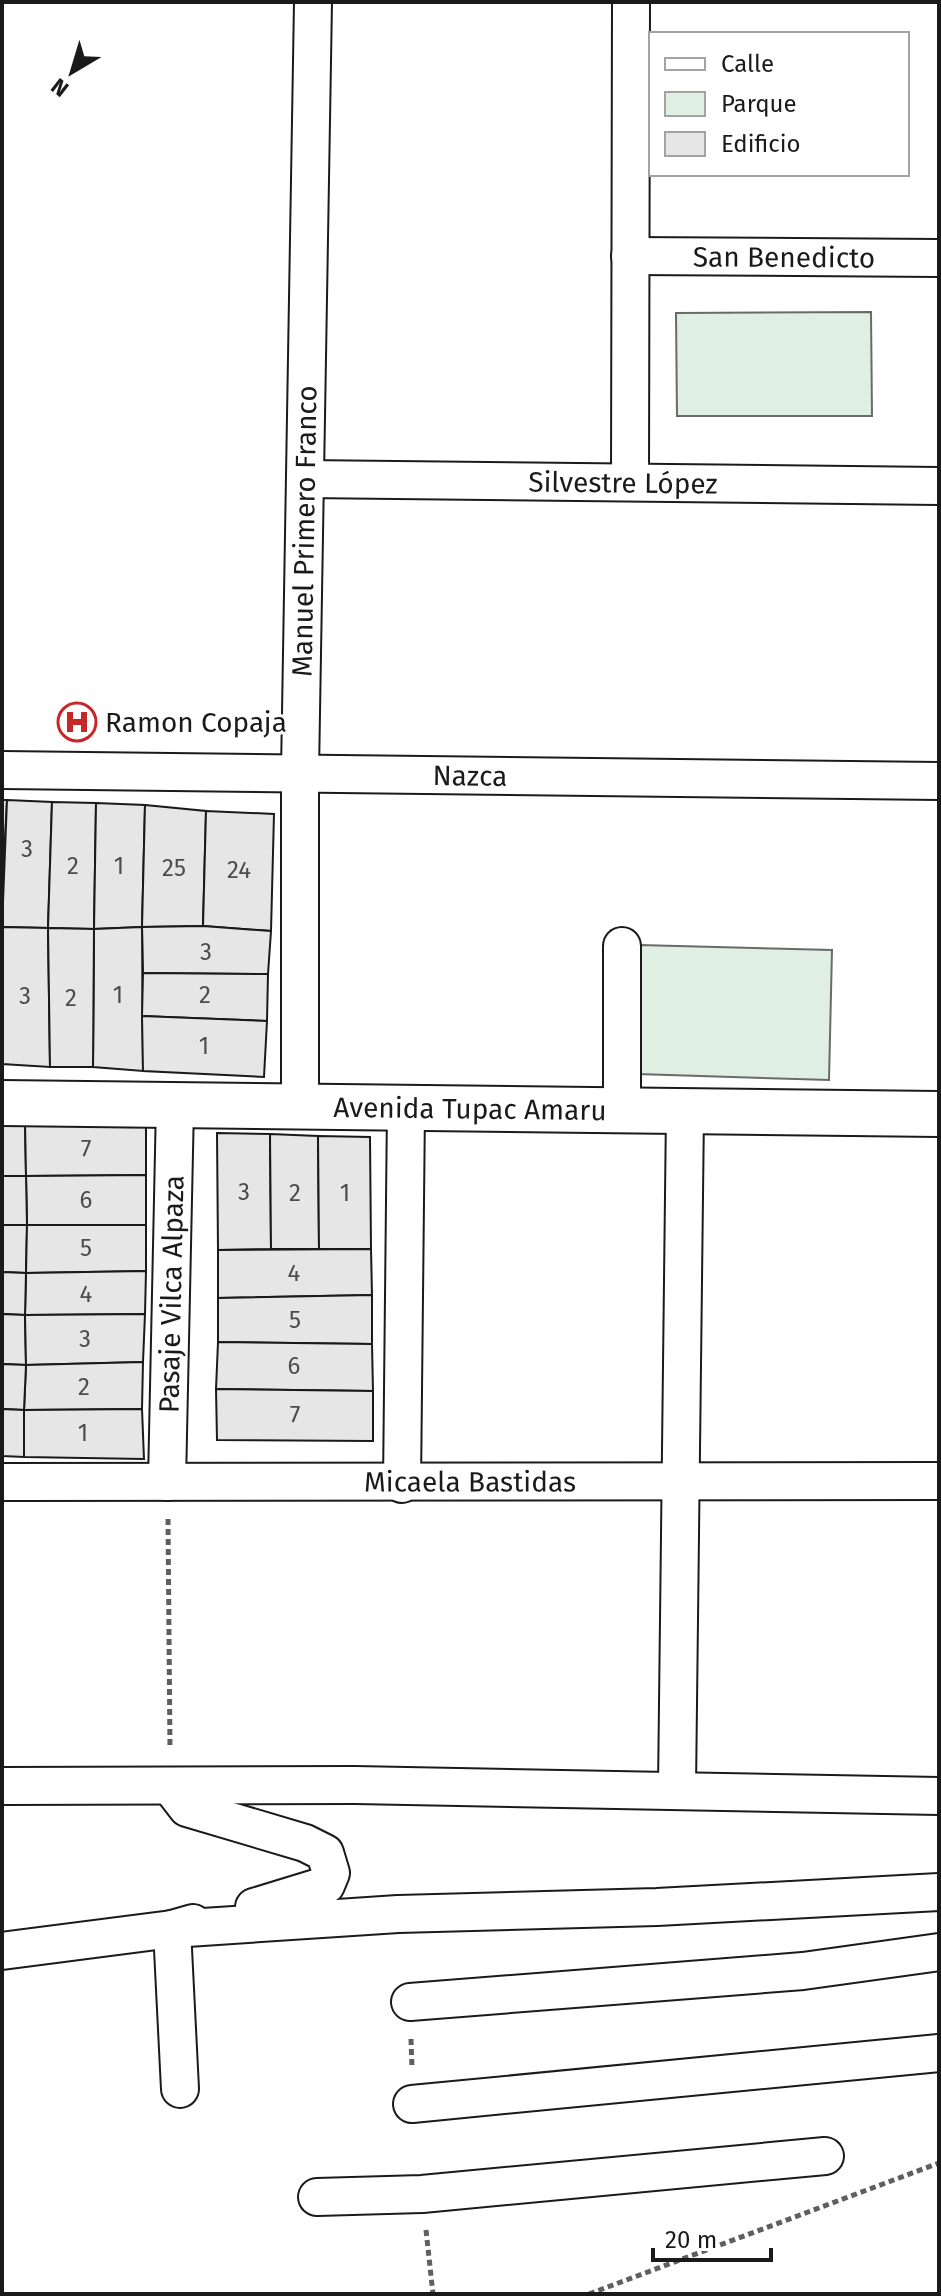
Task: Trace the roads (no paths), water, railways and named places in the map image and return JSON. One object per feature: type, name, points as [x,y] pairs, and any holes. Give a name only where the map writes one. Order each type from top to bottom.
[{"type":"street","name":"Manuel Primero Franco","points":[[300,1107],[300,772],[313,2]]},
{"type":"street","points":[[630,481],[631,2]]},
{"type":"street","name":"San Benedicto","points":[[630,256],[939,258]]},
{"type":"street","name":"Silvestre López","points":[[305,479],[939,486]]},
{"type":"street","name":"Nazca","points":[[2,770],[939,781]]},
{"type":"street","points":[[622,946],[622,1110]]},
{"type":"street","name":"Avenida Tupac Amaru","points":[[2,1103],[939,1114]]},
{"type":"street","name":"Pasaje Vilca Alpaza","points":[[167,1482],[175,1105]]},
{"type":"street","points":[[402,1484],[406,1108]]},
{"type":"street","points":[[677,1789],[685,1111]]},
{"type":"street","name":"Micaela Bastidas","points":[[2,1482],[681,1484],[939,1481]]},
{"type":"street","points":[[2,1786],[677,1789],[772,1795],[939,1796]]},
{"type":"street","points":[[170,1786],[187,1808],[325,1853],[331,1873],[326,1885],[305,1894],[172,1929]]},
{"type":"street","points":[[2,1951],[172,1929],[398,1914],[657,1907],[939,1892]]},
{"type":"street","points":[[172,1929],[180,2089]]},
{"type":"street","points":[[410,2002],[803,1971],[939,1952]]},
{"type":"street","points":[[412,2104],[939,2053]]},
{"type":"street","points":[[317,2197],[422,2194],[825,2156]]},
{"type":"place","name":"Ramon Copaja","points":[[77,722]]}]
